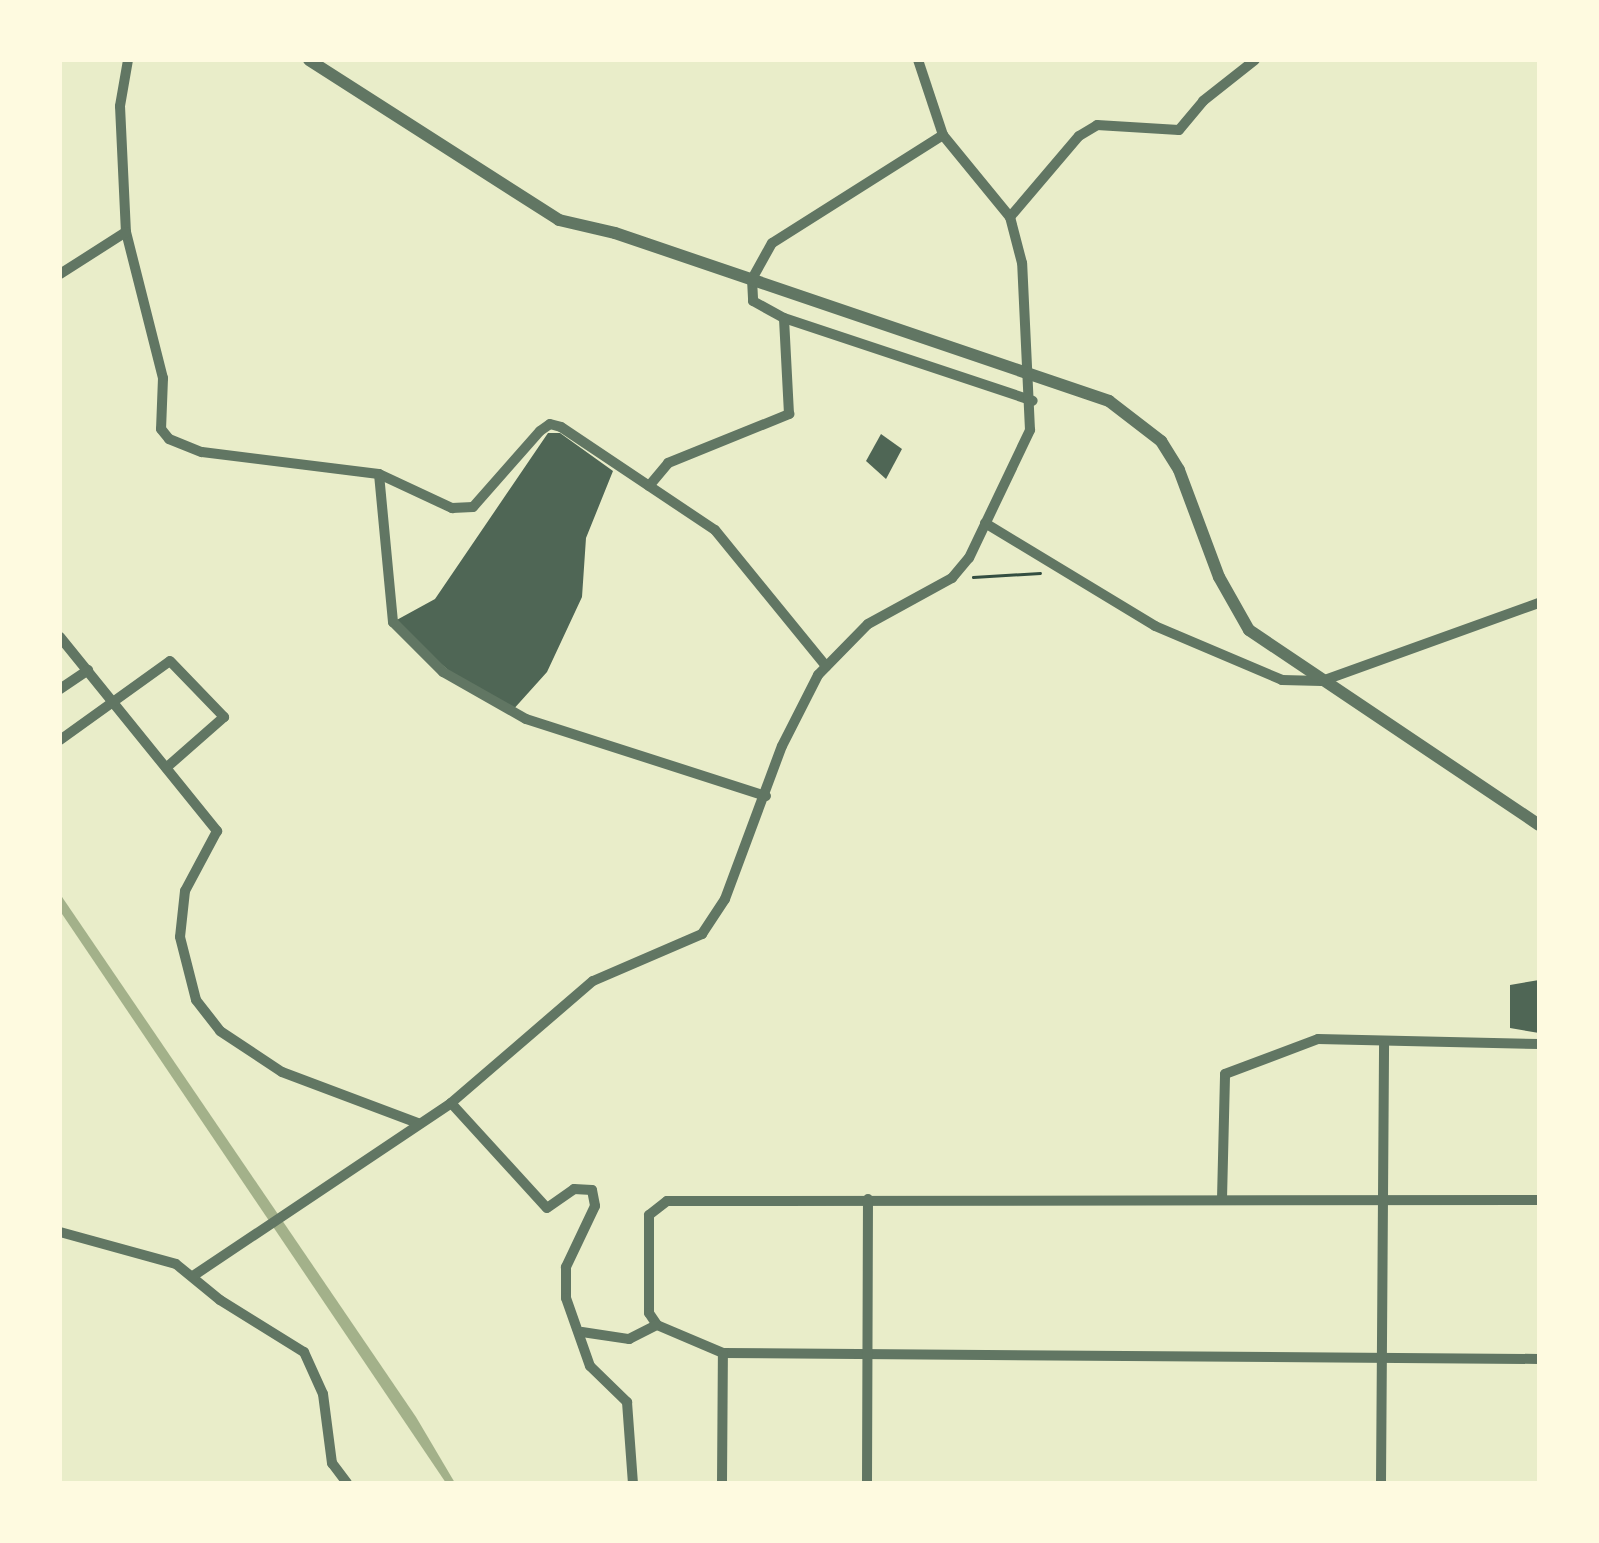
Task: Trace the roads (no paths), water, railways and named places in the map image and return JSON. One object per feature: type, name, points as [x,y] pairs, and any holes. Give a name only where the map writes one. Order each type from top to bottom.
[{"type":"street","points":[[128,60],[120,106],[126,232],[163,378],[161,429],[169,440],[202,452],[379,474],[452,508],[473,507],[550,424],[715,530],[826,666]]},
{"type":"street","points":[[309,60],[559,220],[752,279],[1074,386],[1138,419],[1179,470],[1240,618],[1276,654],[1539,825]]},
{"type":"street","points":[[193,1276],[450,1103],[593,981],[702,934],[725,899],[806,694],[826,666],[868,624],[952,578],[985,523],[1030,430],[1028,340],[1010,217],[943,135],[918,60]]},
{"type":"street","points":[[1010,217],[1079,136],[1098,125],[1179,130],[1202,102],[1255,60]]},
{"type":"street","points":[[943,135],[787,230],[759,260],[752,279],[753,301],[784,318],[1032,402]]},
{"type":"street","points":[[60,274],[126,232]]},
{"type":"street","points":[[649,486],[668,462],[789,414],[784,318]]},
{"type":"street","points":[[379,474],[393,622],[443,672],[526,719],[766,796]]},
{"type":"street","points":[[985,523],[1155,626],[1282,680],[1322,681],[1539,603]]},
{"type":"street","points":[[60,637],[217,831],[186,891],[182,922],[182,964],[196,1000],[220,1031],[282,1072],[420,1124]]},
{"type":"street","points":[[60,740],[170,661],[224,717],[166,768]]},
{"type":"street","points":[[60,689],[88,670]]},
{"type":"street","points":[[1222,1198],[1225,1074],[1318,1040],[1539,1044]]},
{"type":"street","points":[[1381,1483],[1384,1044]]},
{"type":"street","points":[[450,1103],[547,1208],[574,1189],[592,1190],[595,1206],[566,1267],[566,1298],[582,1332],[590,1366],[626,1402],[633,1483]]},
{"type":"street","points":[[867,1483],[868,1199]]},
{"type":"street","points":[[1539,1200],[666,1201],[649,1214],[650,1314],[657,1325],[723,1353],[866,1358],[1539,1360]]},
{"type":"street","points":[[60,1232],[176,1264],[304,1352],[322,1394],[332,1463],[346,1483]]},
{"type":"street","points":[[582,1332],[630,1340],[657,1325]]},
{"type":"street","points":[[722,1483],[723,1353]]}]
